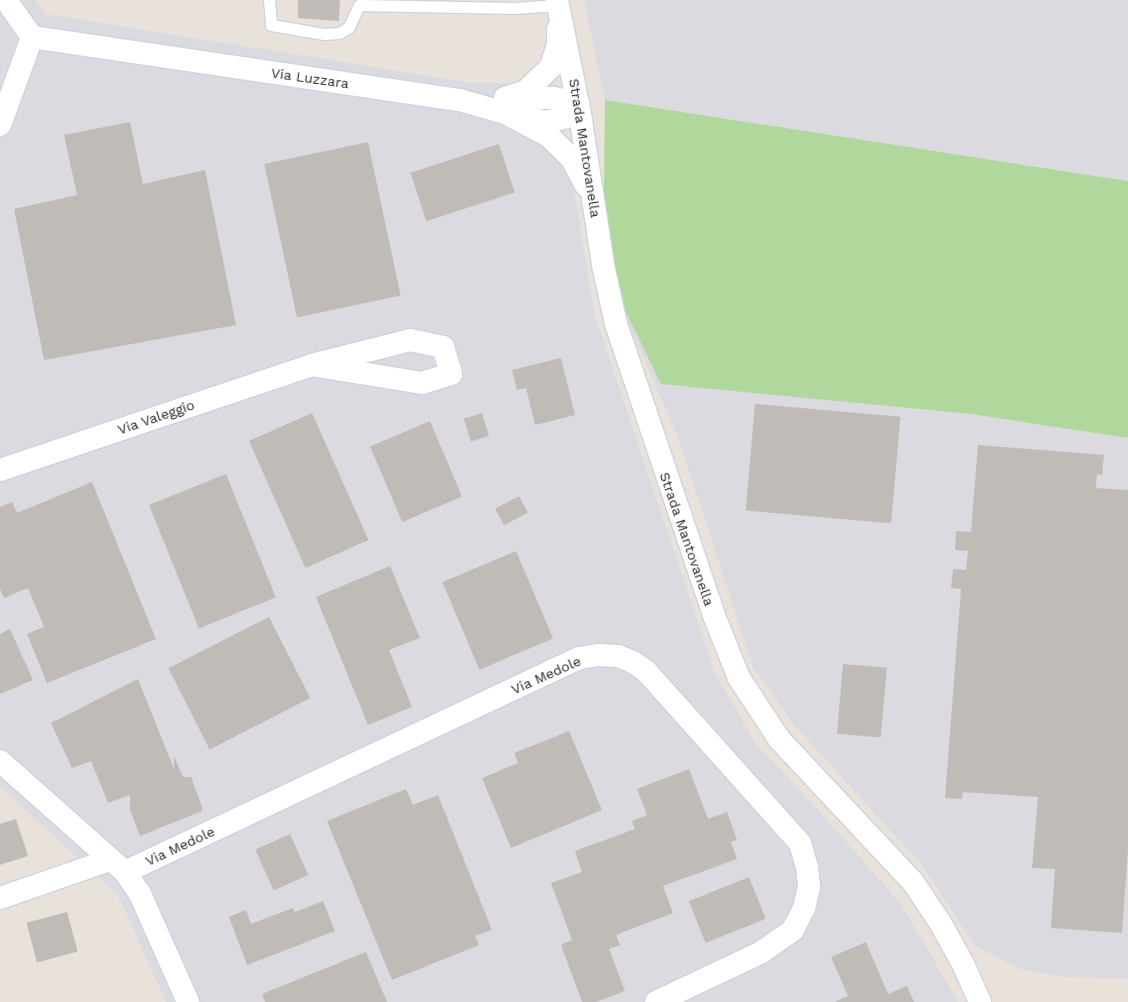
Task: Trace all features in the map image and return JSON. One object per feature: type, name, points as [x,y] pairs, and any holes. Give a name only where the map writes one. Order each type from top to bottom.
[{"type":"street","points":[[0,125],[32,37],[6,0]]},
{"type":"street","points":[[505,106],[551,67],[558,44],[558,3]]},
{"type":"street","name":"Strada Mantovanella","points":[[558,3],[579,108],[603,265],[616,324],[679,515],[738,678],[779,739],[913,882],[946,932],[980,1002]]},
{"type":"street","name":"Via Luzzara","points":[[32,37],[505,106],[549,136],[572,159],[593,199]]},
{"type":"street","points":[[505,106],[546,122],[579,108]]},
{"type":"street","name":"Via Valeggio","points":[[7,463],[312,365],[410,340],[443,347],[452,374],[422,383],[312,365]]},
{"type":"street","name":"Via Medole","points":[[0,898],[118,866],[579,658],[598,655],[618,656],[633,662],[652,679],[800,843],[807,867],[809,887],[804,908],[794,930],[762,952],[656,1002]]},
{"type":"street","points":[[0,761],[118,866],[140,894],[188,1002]]},
{"type":"lane","points":[[269,0],[271,25],[324,34],[339,33],[350,27],[360,5],[514,8],[558,3]]},
{"type":"shaded area","points":[[0,0],[35,0],[45,14],[472,83],[556,83],[595,316],[715,673],[756,744],[819,811],[902,905],[958,1002],[166,1002],[118,895],[0,786]]},
{"type":"shaded area","points":[[584,0],[1128,0],[1128,181],[605,100]]},
{"type":"shaded area","points":[[603,265],[971,414],[1128,438],[1128,979],[1065,977],[1022,970],[975,946],[921,864],[794,725],[753,667],[678,437]]},
{"type":"green space","points":[[605,100],[1128,181],[1128,438],[971,414],[661,384],[603,265]]},
{"type":"building","points":[[298,0],[340,0],[339,21],[298,18]]},
{"type":"building","points":[[130,122],[143,184],[205,170],[236,325],[44,360],[14,209],[77,195],[64,135]]},
{"type":"building","points":[[368,142],[401,296],[297,318],[264,164]]},
{"type":"building","points":[[499,144],[515,193],[426,221],[411,173]]},
{"type":"building","points":[[561,358],[575,415],[535,425],[526,388],[517,390],[512,370]]},
{"type":"building","points":[[755,404],[900,417],[891,523],[746,511]]},
{"type":"building","points":[[312,413],[369,540],[306,568],[249,441]]},
{"type":"building","points":[[482,413],[489,436],[471,442],[464,419]]},
{"type":"building","points":[[430,421],[462,496],[402,522],[370,446]]},
{"type":"building","points":[[978,445],[1104,455],[1102,475],[1097,474],[1096,488],[1128,490],[1128,849],[1122,933],[1051,928],[1055,869],[1032,868],[1038,797],[963,792],[962,799],[945,798],[961,589],[951,588],[953,569],[966,570],[968,551],[955,550],[956,531],[971,532]]},
{"type":"building","points":[[226,474],[276,597],[199,628],[149,505]]},
{"type":"building","points":[[92,482],[156,639],[47,683],[27,634],[44,627],[28,588],[4,598],[0,589],[0,507],[12,502],[17,513]]},
{"type":"building","points":[[519,496],[528,513],[504,525],[495,509]]},
{"type":"building","points":[[516,551],[553,638],[479,670],[442,582]]},
{"type":"building","points":[[390,566],[420,638],[389,650],[412,707],[368,725],[316,597]]},
{"type":"building","points":[[269,617],[310,698],[210,749],[168,668]]},
{"type":"building","points":[[10,629],[33,680],[0,694],[0,634]]},
{"type":"building","points":[[843,664],[887,668],[881,738],[837,734]]},
{"type":"building","points":[[138,679],[174,769],[174,756],[183,777],[191,777],[202,807],[202,811],[140,836],[130,810],[130,795],[108,803],[91,761],[72,768],[51,723]]},
{"type":"building","points":[[569,731],[602,810],[511,848],[482,778],[518,763],[514,753]]},
{"type":"building","points":[[689,769],[708,819],[727,812],[737,840],[731,842],[737,859],[663,886],[673,913],[616,935],[620,945],[609,949],[625,991],[596,1002],[582,1002],[561,945],[572,940],[551,883],[582,872],[575,851],[635,829],[632,821],[647,815],[637,789]]},
{"type":"building","points":[[406,789],[413,805],[438,795],[492,930],[475,936],[479,945],[392,980],[327,821]]},
{"type":"building","points":[[16,819],[28,856],[0,865],[0,824]]},
{"type":"building","points":[[290,834],[308,875],[274,891],[255,849]]},
{"type":"building","points":[[749,877],[766,919],[706,943],[689,901]]},
{"type":"building","points":[[323,901],[335,931],[247,965],[229,917],[246,910],[251,924],[293,908],[295,912]]},
{"type":"building","points":[[67,912],[78,952],[37,962],[26,923]]},
{"type":"building","points":[[866,942],[888,994],[907,986],[914,1002],[834,1002],[848,996],[831,957]]},
{"type":"building","points":[[366,952],[387,1002],[265,1002],[262,994]]}]
